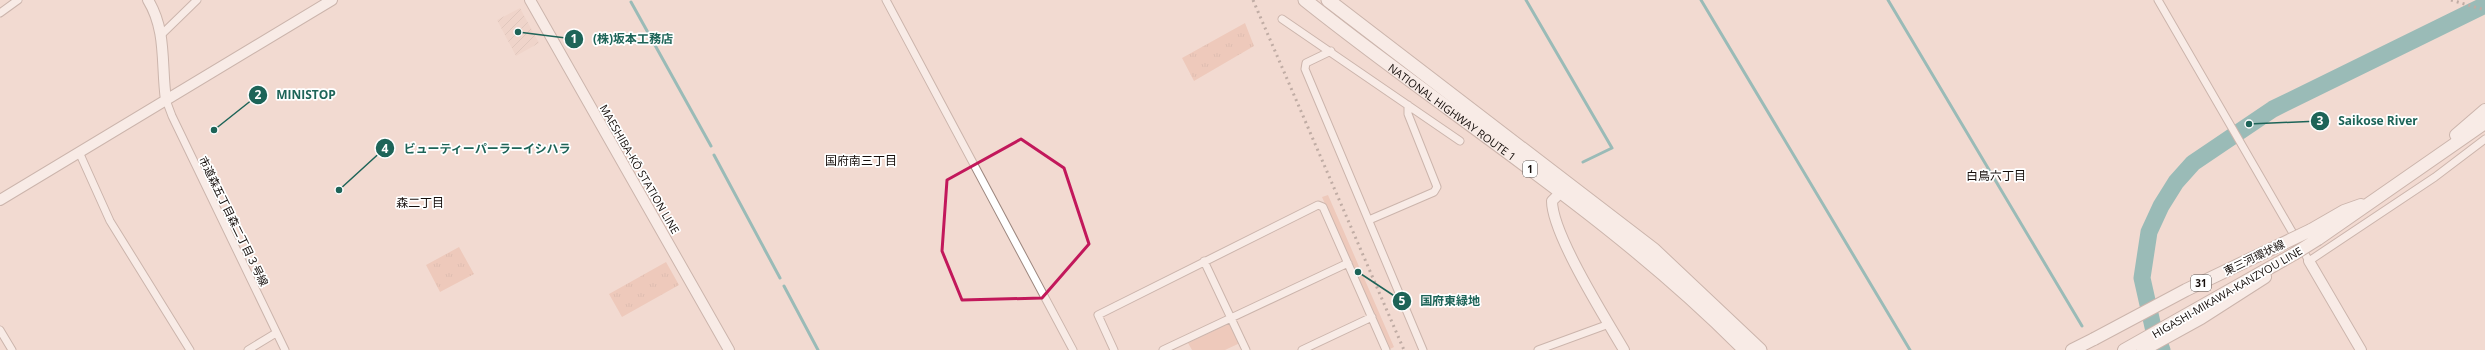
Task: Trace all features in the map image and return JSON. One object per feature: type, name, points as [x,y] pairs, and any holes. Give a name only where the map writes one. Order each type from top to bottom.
[{"type":"highway","name":"NATIONAL HIGHWAY ROUTE 1","points":[[1305,0],[1654,250],[1760,350]]},
{"type":"highway","name":"NATIONAL HIGHWAY ROUTE 1","points":[[1328,0],[1565,187],[1702,306],[1745,350]]},
{"type":"main road","points":[[148,0],[158,15],[166,100]]},
{"type":"main road","points":[[0,200],[332,0]]},
{"type":"main road","name":"MAESHIBA-KŌ STATION LINE","points":[[530,0],[729,350]]},
{"type":"main road","name":"HIGASHI-MIKAWA-KANZYOU LINE","points":[[2389,191],[2485,110]]},
{"type":"main road","name":"HIGASHI-MIKAWA-KANZYOU LINE","points":[[2124,350],[2294,254],[2314,235],[2374,202],[2485,123]]},
{"type":"main road","points":[[1565,187],[1552,201],[1553,216],[1586,285],[1624,350]]},
{"type":"main road","name":"東三河環状線","points":[[2072,350],[2186,290],[2314,235]]},
{"type":"main road","name":"東三河環状線","points":[[2144,350],[2251,288],[2294,254]]},
{"type":"main road","points":[[2310,261],[2361,350]]},
{"type":"street","points":[[0,13],[18,0]]},
{"type":"street","points":[[161,35],[197,0]]},
{"type":"street","points":[[886,0],[1073,350]]},
{"type":"street","points":[[2158,0],[2310,261],[2435,177],[2485,139]]},
{"type":"street","points":[[1282,19],[1331,51],[1460,141]]},
{"type":"street","points":[[1331,51],[1306,63],[1305,69],[1423,350]]},
{"type":"street","name":"市道森五丁目森二丁目３号線","points":[[166,100],[172,116],[285,350]]},
{"type":"street","points":[[1369,220],[1434,192],[1437,187],[1408,114],[1408,106]]},
{"type":"street","points":[[79,152],[110,221],[190,350]]},
{"type":"street","points":[[1114,350],[1098,315],[1318,205],[1324,206],[1386,350]]},
{"type":"street","points":[[1204,261],[1246,350]]},
{"type":"street","points":[[1163,350],[1348,263]]},
{"type":"street","points":[[1302,350],[1372,317]]},
{"type":"street","points":[[1538,350],[1609,324]]},
{"type":"street","points":[[0,330],[12,350]]},
{"type":"street","points":[[248,350],[276,333]]},
{"type":"highlighted area","points":[[1021,139],[1064,168],[1089,244],[1042,298],[962,300],[942,251],[947,180]]},
{"type":"shaded area","points":[[520,8],[539,43],[516,56],[497,20]]},
{"type":"green space","points":[[1245,23],[1254,46],[1194,81],[1182,58]]},
{"type":"green space","points":[[1328,195],[1394,347],[1388,350],[1322,197]]},
{"type":"green space","points":[[459,247],[474,274],[440,292],[426,265]]},
{"type":"green space","points":[[666,262],[679,285],[622,317],[609,294]]},
{"type":"green space","points":[[1230,323],[1240,343],[1225,350],[1192,350],[1188,343]]},
{"type":"waterway","points":[[1526,0],[1612,148],[1583,162]]},
{"type":"waterway","points":[[1701,0],[1910,350]]},
{"type":"waterway","points":[[1888,0],[2082,326]]},
{"type":"waterway","points":[[631,2],[711,146]]},
{"type":"waterway","points":[[2162,350],[2153,327],[2142,278],[2149,232],[2161,206],[2176,182],[2193,163],[2273,109],[2485,5]]},
{"type":"waterway","points":[[714,155],[780,278]]},
{"type":"waterway","points":[[784,286],[818,350]]},
{"type":"railway","points":[[1253,0],[1404,350]]},
{"type":"railway","points":[[2451,0],[2485,10]]},
{"type":"place","name":"(株)坂本工務店","points":[[518,32]]},
{"type":"place","name":"Saikose River","points":[[2249,124]]},
{"type":"place","name":"MINISTOP","points":[[214,130]]},
{"type":"place","name":"ビューティーパーラーイシハラ","points":[[339,190]]},
{"type":"place","name":"国府東緑地","points":[[1358,272]]},
{"type":"district","name":"国府南三丁目","points":[[861,160]]},
{"type":"district","name":"白鳥六丁目","points":[[1996,175]]},
{"type":"district","name":"森二丁目","points":[[420,202]]}]
